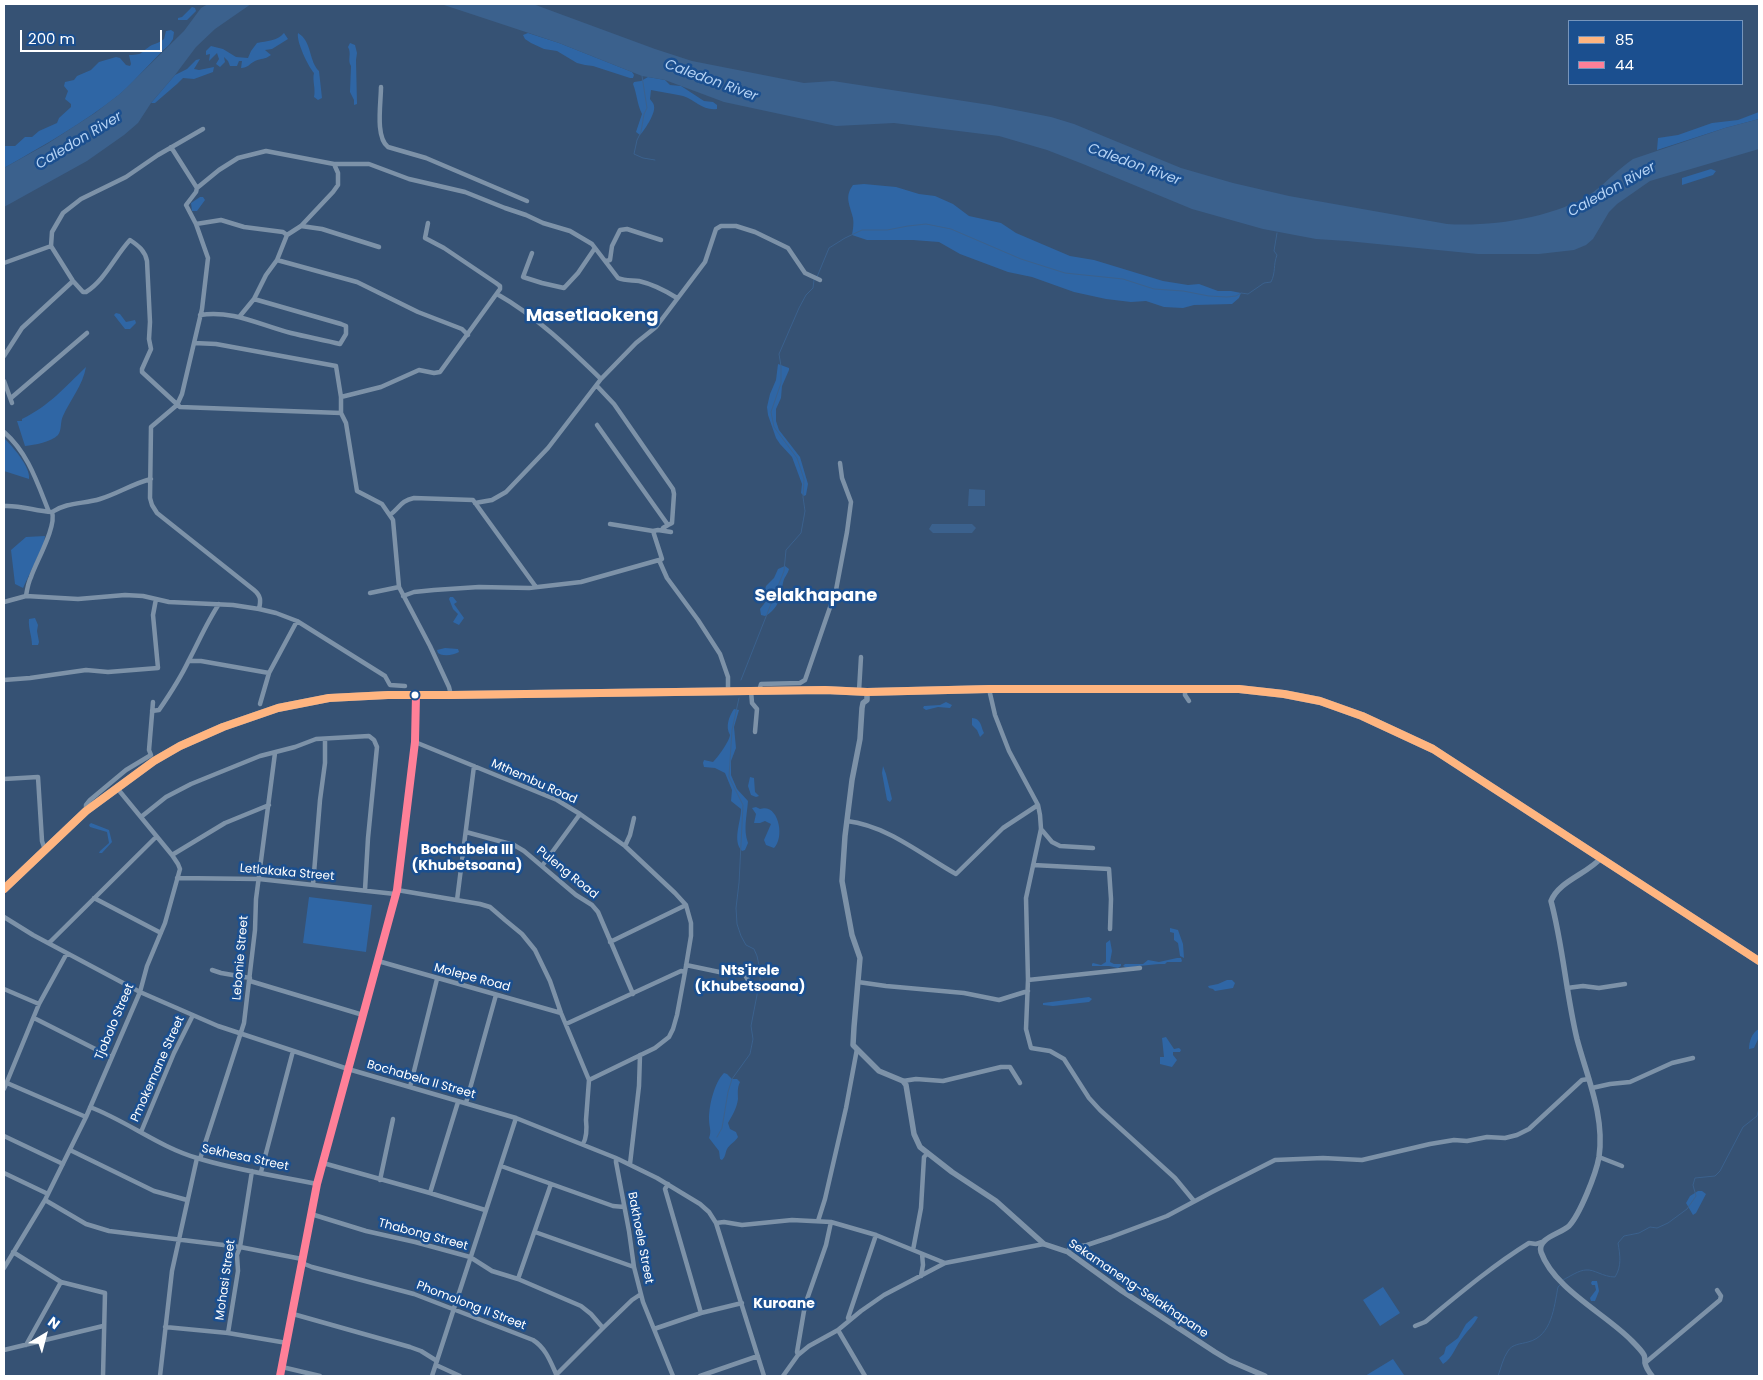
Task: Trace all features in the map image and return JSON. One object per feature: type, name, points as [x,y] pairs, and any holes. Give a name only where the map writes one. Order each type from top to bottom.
[{"type":"main road","points":[[4,889],[86,811],[116,787],[154,761],[180,746],[242,720],[278,708],[329,698],[396,695],[728,691],[1239,688],[1320,701],[1362,716],[1433,748],[1759,961]]},
{"type":"street","points":[[381,87],[380,121],[384,144],[388,148],[426,158],[527,201]]},
{"type":"street","points":[[203,129],[171,147],[132,174],[70,206],[56,222],[52,232],[51,246],[73,281],[83,292],[86,292],[104,273],[130,240],[141,248],[146,255],[147,261],[149,339],[151,349],[142,370],[177,405],[188,408],[341,413]]},
{"type":"street","points":[[171,147],[197,188]]},
{"type":"street","points":[[259,609],[260,597],[254,590],[155,510],[150,502],[151,427],[177,405],[185,386],[200,315],[208,258],[196,224],[186,205],[197,188],[219,170],[238,158],[266,151],[334,164],[369,164],[409,178],[448,187],[570,232],[592,244],[618,278],[639,281],[654,286],[677,298]]},
{"type":"street","points":[[240,316],[254,299],[266,275],[277,260],[287,235],[301,226],[338,185],[338,173],[334,164]]},
{"type":"street","points":[[196,224],[221,220],[244,227],[283,232],[287,235]]},
{"type":"street","points":[[341,398],[381,387],[419,370],[434,373],[440,372],[497,294],[500,286],[444,248],[425,238],[428,223]]},
{"type":"street","points":[[301,226],[322,229],[379,247]]},
{"type":"street","points":[[475,503],[492,500],[506,492],[548,448],[601,379],[636,343],[656,327],[704,262],[716,229],[721,226],[742,227],[788,248],[805,273],[820,280]]},
{"type":"street","points":[[606,261],[610,260],[612,246],[620,230],[627,229],[661,240]]},
{"type":"street","points":[[4,263],[51,246]]},
{"type":"street","points":[[532,253],[523,276],[564,288],[578,273],[595,248]]},
{"type":"street","points":[[277,260],[356,282],[418,312],[462,329],[468,335]]},
{"type":"street","points":[[4,356],[22,328],[73,281]]},
{"type":"street","points":[[497,294],[511,301],[548,330],[601,379]]},
{"type":"street","points":[[200,315],[215,313],[240,316],[292,333],[340,344],[346,334],[346,326],[341,324],[254,299]]},
{"type":"street","points":[[4,380],[12,400],[87,334]]},
{"type":"street","points":[[194,343],[238,347],[276,356],[336,366],[341,398],[341,413],[346,424],[357,490],[382,504],[393,520],[399,587],[430,646],[451,695]]},
{"type":"street","points":[[597,386],[614,404],[673,489],[672,523],[662,530]]},
{"type":"street","points":[[598,426],[668,525]]},
{"type":"street","points":[[4,432],[28,460],[54,518],[30,579],[26,596]]},
{"type":"street","points":[[755,732],[757,709],[752,703],[755,691],[761,684],[800,683],[805,680],[836,590],[851,502],[842,478],[840,463]]},
{"type":"street","points":[[4,506],[17,505],[50,512],[72,504],[102,499],[151,479]]},
{"type":"street","points":[[390,515],[399,505],[414,498],[473,500],[536,587]]},
{"type":"street","points":[[610,524],[671,532]]},
{"type":"street","points":[[403,596],[414,592],[478,587],[529,588],[581,582],[662,559],[654,531]]},
{"type":"street","points":[[659,560],[667,578],[720,654],[728,677],[728,691]]},
{"type":"street","points":[[370,593],[399,587]]},
{"type":"street","points":[[4,602],[26,596],[78,599],[124,595],[143,596],[168,602],[219,604],[259,609],[297,621],[385,676],[390,685],[406,686]]},
{"type":"street","points":[[4,680],[86,670],[108,672],[158,668],[154,616],[156,599]]},
{"type":"street","points":[[152,711],[159,710],[189,661],[205,627],[219,604]]},
{"type":"street","points":[[260,704],[269,673],[297,621]]},
{"type":"street","points":[[861,658],[863,691],[867,700],[862,703],[860,739],[852,780],[842,881],[852,935],[860,958],[853,1045],[879,1071],[904,1081],[916,1079],[943,1081],[1001,1067],[1010,1067],[1020,1083]]},
{"type":"street","points":[[189,661],[201,661],[269,673]]},
{"type":"street","points":[[396,684],[396,695]]},
{"type":"street","points":[[1185,688],[1185,695],[1189,701]]},
{"type":"street","points":[[989,689],[995,715],[1009,751],[1038,805],[1040,829],[1026,898],[1028,980],[1026,1029],[1031,1048],[1050,1051],[1064,1059],[1089,1098],[1175,1178],[1194,1201]]},
{"type":"street","points":[[280,1376],[317,1184],[396,892],[414,742],[416,695]]},
{"type":"street","points":[[86,811],[86,805],[90,800],[126,770],[151,754],[149,750],[153,702]]},
{"type":"street","points":[[141,817],[166,797],[191,784],[260,756],[296,747],[316,739],[368,736],[374,740],[377,747],[365,890]]},
{"type":"street","points":[[313,885],[325,763],[325,738]]},
{"type":"street","name":"Mthembu Road","points":[[414,742],[557,800],[625,846],[686,905]]},
{"type":"street","name":"Lebonie Street","points":[[160,1376],[172,1271],[187,1200],[198,1159],[244,1023],[255,930],[258,879],[275,753]]},
{"type":"street","points":[[456,900],[474,766]]},
{"type":"street","points":[[4,780],[38,777],[42,841],[45,850]]},
{"type":"street","name":"Tjobolo Street","points":[[4,1268],[45,1200],[86,1118],[140,992],[147,966],[161,933],[180,869],[172,855],[116,787]]},
{"type":"street","points":[[172,855],[225,823],[269,805]]},
{"type":"street","points":[[847,821],[875,827],[956,874],[1003,828],[1038,805]]},
{"type":"street","points":[[542,866],[580,814]]},
{"type":"street","points":[[625,846],[634,818]]},
{"type":"street","points":[[1040,829],[1052,842],[1060,846],[1093,848]]},
{"type":"street","name":"Puleng Road","points":[[466,832],[514,845],[576,895],[592,905],[598,912],[633,994]]},
{"type":"street","points":[[49,944],[156,837]]},
{"type":"street","points":[[1415,1326],[1425,1322],[1493,1266],[1514,1252],[1530,1243],[1542,1242],[1571,1224],[1586,1195],[1599,1157],[1598,1119],[1592,1088],[1577,1038],[1551,901],[1567,883],[1594,866],[1601,858]]},
{"type":"street","points":[[1033,865],[1108,869],[1111,898],[1110,930]]},
{"type":"street","name":"Letlakaka Street","points":[[177,878],[258,879],[396,892],[456,900],[490,907],[522,934],[534,950],[550,981],[589,1080]]},
{"type":"street","points":[[94,898],[161,933]]},
{"type":"street","points":[[583,1144],[586,1139],[589,1080],[655,1048],[669,1037],[673,1029],[691,936],[691,923],[686,905],[610,942]]},
{"type":"street","name":"Bochabela II Street","points":[[4,917],[49,944],[140,992],[240,1034],[458,1102],[516,1118],[630,1164],[668,1184],[710,1212],[716,1223]]},
{"type":"street","points":[[4,1090],[39,1004],[67,953]]},
{"type":"street","name":"Molepe Road","points":[[378,961],[561,1013]]},
{"type":"street","points":[[686,965],[724,973],[741,974],[748,980]]},
{"type":"street","points":[[1028,980],[1140,968]]},
{"type":"street","points":[[212,970],[363,1015]]},
{"type":"street","points":[[566,1024],[681,971],[685,972]]},
{"type":"street","points":[[410,1087],[438,978]]},
{"type":"street","points":[[858,982],[964,993],[999,1000],[1028,991]]},
{"type":"street","points":[[1567,988],[1583,986],[1600,988],[1625,984]]},
{"type":"street","points":[[4,990],[39,1004]]},
{"type":"street","points":[[466,1103],[496,995]]},
{"type":"street","name":"Pmokemane Street","points":[[140,1132],[174,1052],[193,1015]]},
{"type":"street","points":[[34,1018],[111,1057]]},
{"type":"street","points":[[818,1221],[825,1199],[846,1108],[857,1049]]},
{"type":"street","points":[[260,1172],[293,1051]]},
{"type":"street","points":[[630,1164],[639,1086],[640,1055]]},
{"type":"street","points":[[1592,1088],[1630,1082],[1672,1063],[1693,1058]]},
{"type":"street","points":[[1068,1252],[1070,1248],[1087,1245],[1167,1216],[1275,1160],[1323,1158],[1362,1160],[1454,1140],[1467,1141],[1487,1137],[1505,1138],[1517,1136],[1529,1129],[1582,1080],[1589,1079]]},
{"type":"street","name":"Sekamaneng-Selakhapane","points":[[904,1081],[916,1142],[920,1147],[996,1202],[1044,1244],[1068,1252],[1122,1291],[1215,1352],[1230,1361],[1265,1376]]},
{"type":"street","points":[[7,1083],[86,1118]]},
{"type":"street","points":[[430,1193],[458,1102]]},
{"type":"street","name":"Sekhesa Street","points":[[90,1107],[109,1114],[140,1132],[198,1159],[317,1184]]},
{"type":"street","points":[[432,1376],[516,1118]]},
{"type":"street","points":[[380,1180],[393,1119]]},
{"type":"street","points":[[4,1136],[63,1164]]},
{"type":"street","points":[[70,1150],[154,1191],[187,1200]]},
{"type":"street","points":[[913,1250],[921,1208],[924,1157],[928,1153]]},
{"type":"street","points":[[1599,1157],[1622,1166]]},
{"type":"street","name":"Bakhoele Street","points":[[616,1158],[634,1267],[641,1294],[673,1376]]},
{"type":"street","points":[[323,1163],[485,1210]]},
{"type":"street","points":[[501,1166],[613,1206],[624,1207]]},
{"type":"street","name":"Mohasi Street","points":[[228,1333],[238,1271],[237,1255],[240,1247],[252,1171]]},
{"type":"street","points":[[4,1173],[48,1194]]},
{"type":"street","points":[[518,1279],[551,1184]]},
{"type":"street","points":[[668,1184],[665,1188],[701,1313]]},
{"type":"street","name":"Phomolong II Street","points":[[45,1200],[86,1224],[109,1231],[240,1247],[302,1261],[312,1268],[414,1294],[539,1344],[544,1350],[556,1376]]},
{"type":"street","name":"Thabong Street","points":[[311,1214],[470,1257],[492,1271],[518,1279],[581,1306],[603,1328]]},
{"type":"street","points":[[764,1376],[716,1223],[724,1222],[742,1225],[773,1221],[831,1222],[876,1235],[945,1263]]},
{"type":"street","points":[[798,1354],[805,1305],[826,1245],[831,1222]]},
{"type":"street","points":[[535,1232],[634,1267]]},
{"type":"street","points":[[849,1320],[848,1318],[876,1235]]},
{"type":"street","points":[[1542,1242],[1540,1246],[1542,1253],[1556,1276],[1632,1341],[1645,1356],[1645,1363],[1652,1376]]},
{"type":"street","points":[[783,1376],[798,1354],[813,1343],[838,1330],[884,1295],[945,1263],[1044,1244]]},
{"type":"street","points":[[14,1252],[61,1282],[105,1293],[103,1376]]},
{"type":"street","points":[[921,1276],[922,1254]]},
{"type":"street","points":[[26,1345],[61,1282]]},
{"type":"street","points":[[1645,1363],[1720,1300],[1721,1296],[1717,1290]]},
{"type":"street","points":[[556,1376],[632,1300],[641,1294]]},
{"type":"street","points":[[654,1329],[701,1313],[742,1303]]},
{"type":"street","points":[[293,1314],[422,1351],[436,1363],[460,1376]]},
{"type":"street","points":[[4,1350],[103,1326]]},
{"type":"street","points":[[165,1327],[228,1333],[287,1343]]},
{"type":"street","points":[[838,1330],[865,1376]]},
{"type":"street","points":[[700,1376],[758,1356]]},
{"type":"street","points":[[282,1367],[320,1376]]},
{"type":"shaded area","points":[[192,7],[196,11],[187,20],[178,20],[178,18],[182,17]]},
{"type":"shaded area","points":[[171,30],[174,32],[173,39],[169,45],[120,94],[78,124],[4,168],[4,146],[15,146],[25,137],[32,137],[39,131],[57,123],[59,118],[71,107],[71,104],[65,99],[68,91],[64,86],[65,82],[74,80],[77,76],[91,70],[99,62],[116,57],[130,66],[129,55],[138,54],[160,42],[164,39],[166,31]]},
{"type":"shaded area","points":[[284,33],[288,39],[272,49],[265,50],[271,55],[245,67],[241,68],[242,61],[239,61],[237,66],[230,66],[224,57],[225,62],[220,67],[216,64],[219,59],[217,53],[209,61],[210,54],[206,55],[206,51],[211,46],[223,49],[236,57],[248,58],[257,43],[275,39]]},
{"type":"shaded area","points":[[298,33],[306,41],[313,62],[319,71],[322,98],[318,100],[314,97],[314,73],[303,53]]},
{"type":"shaded area","points":[[528,33],[559,43],[632,72],[633,78],[577,63],[557,51],[544,49],[525,39],[523,35]]},
{"type":"shaded area","points":[[350,43],[355,45],[357,53],[357,104],[354,105],[350,92],[351,66],[348,47]]},
{"type":"shaded area","points":[[200,59],[194,69],[214,67],[213,72],[194,79],[183,78],[155,103],[151,103],[175,75]]},
{"type":"shaded area","points":[[648,77],[665,80],[670,85],[681,86],[704,101],[713,102],[717,105],[717,109],[703,107],[683,96],[651,90],[650,99],[654,109],[652,117],[640,135],[636,132],[642,114],[633,84]]},
{"type":"shaded area","points":[[1759,112],[1759,119],[1657,150],[1658,138],[1678,135],[1712,123],[1738,120]]},
{"type":"shaded area","points":[[1711,169],[1716,171],[1713,175],[1682,185],[1682,178]]},
{"type":"shaded area","points":[[864,184],[896,187],[919,194],[935,196],[953,204],[969,216],[1001,223],[1016,233],[1070,256],[1094,260],[1163,281],[1188,285],[1199,284],[1218,291],[1241,293],[1239,298],[1232,304],[1194,305],[1183,308],[1164,307],[1146,301],[1131,302],[1106,299],[1074,292],[1032,277],[1008,272],[960,254],[939,242],[867,240],[852,235],[853,220],[848,197],[853,185]]},
{"type":"shaded area","points":[[203,197],[205,200],[197,211],[192,211],[191,203]]},
{"type":"shaded area","points":[[116,313],[120,314],[126,322],[135,320],[136,323],[130,329],[125,329],[114,315]]},
{"type":"shaded area","points":[[778,364],[789,368],[789,370],[782,386],[781,398],[776,409],[776,421],[779,430],[800,457],[808,484],[806,495],[804,496],[801,493],[802,484],[792,457],[776,438],[768,415],[767,407],[776,380]]},
{"type":"shaded area","points":[[86,367],[79,386],[63,416],[58,435],[38,444],[25,446],[17,421],[22,421],[22,419],[49,402]]},
{"type":"shaded area","points":[[4,438],[24,463],[29,479],[4,471]]},
{"type":"shaded area","points":[[45,536],[44,543],[23,588],[15,584],[11,550],[26,537]]},
{"type":"shaded area","points":[[785,566],[789,569],[778,602],[770,613],[765,616],[761,615],[760,609],[767,600],[766,586],[774,578],[778,569]]},
{"type":"shaded area","points":[[450,597],[453,597],[457,602],[454,604],[464,618],[459,625],[453,622],[458,614],[453,609]]},
{"type":"shaded area","points":[[35,618],[38,625],[39,642],[38,645],[32,645],[29,619]]},
{"type":"shaded area","points":[[445,648],[458,649],[459,652],[448,655],[438,653],[437,650]]},
{"type":"shaded area","points":[[946,702],[952,705],[950,708],[938,707],[926,710],[923,708],[924,706],[940,705]]},
{"type":"shaded area","points":[[734,709],[739,710],[734,727],[736,748],[731,761],[731,775],[737,789],[748,801],[746,828],[748,843],[745,850],[742,851],[737,837],[741,809],[731,801],[732,790],[725,773],[715,768],[704,767],[703,763],[704,760],[713,762],[726,745],[730,735],[728,722]]},
{"type":"shaded area","points":[[972,718],[979,721],[984,733],[980,737],[972,725]]},
{"type":"shaded area","points":[[883,766],[892,799],[890,802],[887,800],[882,773]]},
{"type":"shaded area","points":[[750,777],[754,778],[755,792],[759,796],[751,795],[748,786]]},
{"type":"shaded area","points":[[756,807],[772,811],[776,816],[779,837],[774,848],[766,845],[764,840],[771,824],[765,821],[754,823],[756,814],[752,808]]},
{"type":"shaded area","points":[[91,823],[109,830],[112,842],[102,853],[99,853],[109,843],[107,832],[90,827]]},
{"type":"shaded area","points":[[309,897],[372,905],[366,952],[303,943]]},
{"type":"shaded area","points":[[1170,928],[1178,930],[1183,944],[1184,958],[1180,956],[1178,943],[1174,940],[1174,933],[1170,932]]},
{"type":"shaded area","points":[[1110,940],[1112,951],[1110,962],[1121,964],[1121,966],[1118,968],[1092,966],[1093,963],[1101,965],[1106,962],[1106,943]]},
{"type":"shaded area","points":[[1181,958],[1182,961],[1127,968],[1123,966],[1125,964],[1143,964],[1148,960],[1159,962]]},
{"type":"shaded area","points":[[1232,980],[1235,983],[1233,988],[1215,991],[1208,986],[1218,984]]},
{"type":"shaded area","points":[[1089,997],[1092,999],[1089,1002],[1053,1006],[1043,1005],[1043,1003]]},
{"type":"shaded area","points":[[1759,1029],[1759,1037],[1754,1048],[1749,1049],[1754,1032]]},
{"type":"shaded area","points":[[1166,1037],[1174,1049],[1179,1048],[1181,1050],[1180,1052],[1173,1052],[1177,1060],[1172,1067],[1160,1064],[1160,1057],[1164,1057],[1162,1038]]},
{"type":"shaded area","points":[[724,1073],[740,1082],[737,1106],[728,1123],[730,1129],[736,1132],[738,1137],[728,1147],[722,1160],[720,1159],[719,1151],[709,1138],[709,1119],[713,1095],[720,1077]]},
{"type":"shaded area","points":[[1698,1191],[1706,1194],[1693,1215],[1686,1203],[1690,1196]]},
{"type":"shaded area","points":[[1592,1281],[1597,1281],[1599,1291],[1595,1301],[1591,1301],[1590,1298],[1596,1290],[1595,1285],[1591,1283]]},
{"type":"shaded area","points":[[1383,1287],[1400,1313],[1380,1326],[1363,1300]]},
{"type":"shaded area","points":[[1475,1316],[1478,1317],[1475,1323],[1443,1364],[1439,1358],[1444,1354],[1446,1347],[1458,1338],[1466,1324]]},
{"type":"shaded area","points":[[1393,1359],[1404,1375],[1365,1376]]},
{"type":"water","name":"Caledon River","points":[[208,4],[251,4],[215,29],[196,47],[151,103],[138,123],[124,135],[87,161],[4,207],[4,168],[47,144],[95,113],[121,93],[184,31],[201,8]]},
{"type":"water","name":"Caledon River","points":[[434,4],[533,4],[692,61],[804,83],[833,81],[990,105],[1051,117],[1074,124],[1181,168],[1233,183],[1289,196],[1447,224],[1464,225],[1502,222],[1541,215],[1560,209],[1592,193],[1633,159],[1725,128],[1759,119],[1759,149],[1650,181],[1617,204],[1609,212],[1593,239],[1586,245],[1574,250],[1539,254],[1478,254],[1316,239],[1263,229],[1192,209],[1047,150],[999,136],[894,123],[836,126],[724,102],[665,80],[642,76],[559,43],[444,5]]},
{"type":"water","points":[[969,489],[985,490],[985,506],[968,506]]},
{"type":"water","points":[[932,524],[972,524],[976,528],[972,533],[933,533],[929,529]]},
{"type":"waterway","points":[[642,76],[647,108],[634,154],[655,160]]},
{"type":"waterway","points":[[817,277],[829,248],[845,238],[862,230],[887,230],[926,224],[951,229],[1021,259],[1065,273],[1123,279],[1154,289],[1227,297],[1236,296],[1241,293],[1248,294],[1264,283],[1271,282],[1277,255],[1274,251],[1277,233]]},
{"type":"waterway","points":[[741,680],[784,571],[786,550],[801,533],[805,511],[803,497],[804,479],[797,458],[774,427],[771,412],[781,383],[779,354],[799,308],[806,295],[813,288],[814,280]]},
{"type":"waterway","points":[[717,1137],[722,1128],[732,1079],[750,1054],[753,1039],[751,1026],[761,974],[754,949],[746,945],[737,924],[736,908],[743,805],[729,777],[732,730],[739,698]]},
{"type":"waterway","points":[[1563,1280],[1583,1270],[1615,1277],[1620,1265],[1618,1243],[1624,1236],[1639,1233],[1650,1227],[1657,1228],[1668,1223],[1687,1209],[1696,1196],[1693,1185],[1695,1178],[1715,1176],[1720,1171],[1743,1127],[1757,1116],[1759,1108]]},
{"type":"waterway","points":[[1498,1376],[1510,1349],[1536,1339],[1547,1327],[1553,1312],[1558,1287],[1561,1284]]},
{"type":"transit line","name":"85","points":[[4,889],[86,811],[154,761],[180,746],[223,727],[278,708],[329,698],[388,695],[825,690],[867,692],[989,689],[1239,689],[1284,694],[1320,701],[1362,716],[1433,749],[1759,961]]},
{"type":"transit line","name":"44","points":[[280,1376],[317,1184],[397,890],[415,742],[416,695]]},
{"type":"district","name":"Masetlaokeng","points":[[592,316]]},
{"type":"district","name":"Selakhapane","points":[[816,596]]},
{"type":"district","name":"Bochabela III (Khubetsoana)","points":[[467,858]]},
{"type":"district","name":"Nts'irele (Khubetsoana)","points":[[750,980]]},
{"type":"district","name":"Kuroane","points":[[784,1304]]}]
